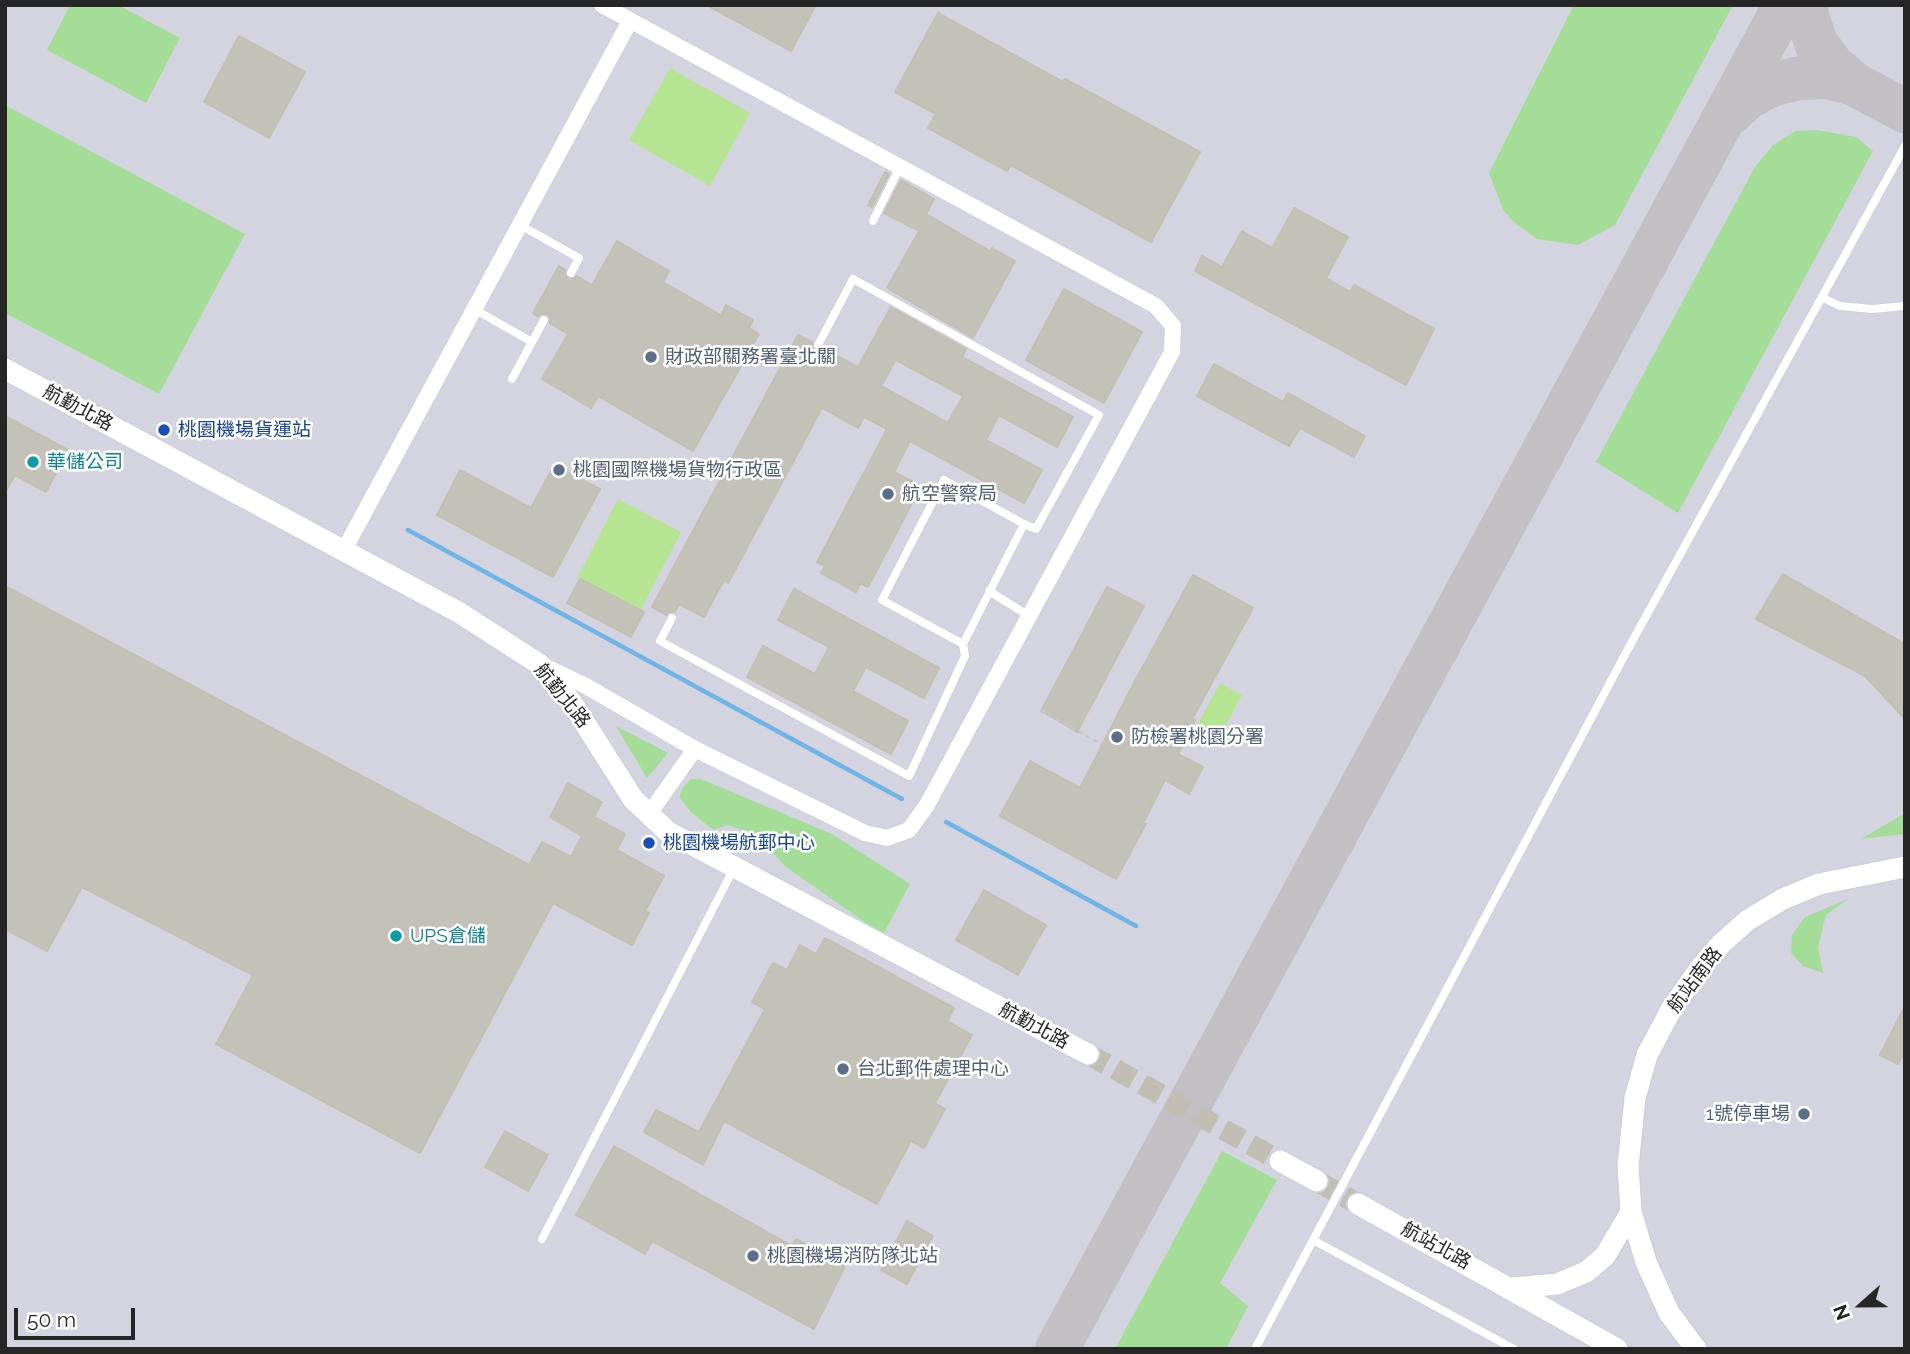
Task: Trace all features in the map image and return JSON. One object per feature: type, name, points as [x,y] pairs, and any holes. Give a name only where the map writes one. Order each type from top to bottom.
[{"type":"street","points":[[539,664],[586,686],[695,749],[865,833],[887,838],[909,830],[927,806],[1172,352],[1172,326],[1156,306],[602,5]]},
{"type":"street","points":[[344,550],[630,21]]},
{"type":"street","name":"航勤北路","points":[[5,369],[460,613],[539,664],[572,703],[633,799],[668,832],[1088,1054]]},
{"type":"street","points":[[649,814],[695,749]]},
{"type":"street","name":"航站南路","points":[[1631,1212],[1629,1167],[1635,1098],[1647,1055],[1672,1008],[1701,968],[1722,943],[1748,920],[1783,899],[1819,884],[1905,867]]},
{"type":"street","points":[[1280,1161],[1317,1181]]},
{"type":"street","name":"航站北路","points":[[1358,1203],[1617,1349]]},
{"type":"street","points":[[1513,1288],[1557,1284],[1586,1272],[1605,1256],[1631,1212]]},
{"type":"street","points":[[1631,1212],[1646,1262],[1669,1313],[1696,1349]]},
{"type":"lane","points":[[1255,1349],[1628,649],[1905,146]]},
{"type":"lane","points":[[873,221],[900,167]]},
{"type":"lane","points":[[520,225],[579,258],[571,273]]},
{"type":"lane","points":[[818,345],[853,279],[1099,415],[1036,529],[944,480],[882,600],[962,644]]},
{"type":"lane","points":[[1823,298],[1840,306],[1872,309],[1905,306]]},
{"type":"lane","points":[[474,309],[532,341]]},
{"type":"lane","points":[[512,379],[544,320]]},
{"type":"lane","points":[[672,618],[660,640],[909,776],[965,656],[962,644],[1024,524]]},
{"type":"lane","points":[[989,591],[1029,616]]},
{"type":"lane","points":[[542,1239],[734,868]]},
{"type":"lane","points":[[1312,1240],[1514,1349]]},
{"type":"path","points":[[1041,711],[1103,745]]},
{"type":"shaded area","points":[[5,5],[1905,5],[1905,1349],[5,1349]]},
{"type":"green space","points":[[70,5],[118,5],[180,38],[146,103],[47,50]]},
{"type":"green space","points":[[1574,5],[1733,5],[1615,225],[1578,245],[1537,239],[1516,224],[1503,210],[1489,173]]},
{"type":"green space","points":[[670,68],[750,113],[710,186],[629,140]]},
{"type":"green space","points":[[5,105],[245,234],[159,394],[5,313]]},
{"type":"green space","points":[[1817,130],[1856,137],[1873,151],[1678,513],[1596,462],[1755,167],[1773,145],[1795,131]]},
{"type":"green space","points":[[618,499],[681,532],[640,611],[577,578]]},
{"type":"green space","points":[[1220,683],[1242,695],[1215,745],[1193,733]]},
{"type":"green space","points":[[616,726],[668,753],[647,778]]},
{"type":"green space","points":[[691,779],[701,779],[832,834],[910,884],[883,935],[786,867],[757,835],[728,825],[713,830],[691,812],[679,797],[683,787]]},
{"type":"green space","points":[[1905,813],[1905,834],[1861,839]]},
{"type":"green space","points":[[1848,899],[1826,915],[1818,947],[1823,973],[1803,966],[1791,953],[1792,935],[1805,917]]},
{"type":"green space","points":[[1222,1151],[1277,1180],[1220,1283],[1248,1306],[1226,1349],[1115,1349]]},
{"type":"building","points":[[707,5],[816,5],[791,51]]},
{"type":"building","points":[[938,13],[1063,82],[1065,79],[1200,152],[1151,242],[1011,165],[1007,171],[928,128],[936,114],[895,92]]},
{"type":"building","points":[[239,36],[305,72],[269,138],[204,102]]},
{"type":"building","points":[[885,172],[889,174],[872,207],[868,205]]},
{"type":"building","points":[[901,180],[934,199],[926,214],[990,251],[992,248],[1015,261],[973,338],[887,288],[919,231],[884,213]]},
{"type":"building","points":[[1294,208],[1348,237],[1326,278],[1350,292],[1354,285],[1434,329],[1406,385],[1195,271],[1202,256],[1222,267],[1242,231],[1272,248]]},
{"type":"building","name":"財政部關務署臺北關","points":[[617,241],[669,271],[663,282],[721,315],[726,305],[753,320],[749,328],[759,334],[693,451],[598,396],[591,408],[542,379],[568,334],[550,323],[548,315],[538,317],[533,313],[559,266],[565,270],[567,278],[577,276],[592,285]]},
{"type":"building","points":[[1064,289],[1142,332],[1104,403],[1026,360]]},
{"type":"building","points":[[891,307],[966,349],[962,357],[1073,417],[1057,447],[999,415],[986,440],[1042,470],[1024,503],[910,441],[894,472],[921,486],[868,587],[860,583],[856,592],[821,573],[825,566],[817,562],[887,429],[864,417],[858,428],[822,408],[728,583],[724,580],[704,617],[679,604],[675,612],[666,615],[652,607],[798,335],[812,342],[814,350],[823,349],[858,367]],"holes":[[[896,360],[963,396],[948,423],[881,386]]]},
{"type":"building","points":[[1214,364],[1283,402],[1288,393],[1365,436],[1354,457],[1300,428],[1289,446],[1197,396]]},
{"type":"building","name":"華儲公司","points":[[5,416],[68,450],[46,492],[15,475],[5,492]]},
{"type":"building","points":[[554,465],[600,489],[553,577],[437,515],[460,470],[531,508]]},
{"type":"building","points":[[1783,574],[1905,644],[1905,719],[1865,676],[1756,619]]},
{"type":"building","points":[[1193,575],[1253,608],[1192,719],[1195,720],[1178,754],[1203,767],[1189,794],[1165,780],[1143,823],[1146,824],[1116,879],[1000,816],[1030,761],[1080,788]]},
{"type":"building","points":[[580,579],[644,612],[631,637],[567,603]]},
{"type":"building","points":[[5,586],[529,865],[542,842],[571,857],[582,836],[550,817],[568,783],[602,802],[594,817],[625,834],[617,850],[664,876],[645,911],[649,913],[632,945],[553,903],[420,1153],[216,1044],[253,975],[82,887],[47,951],[5,929]]},
{"type":"building","points":[[1107,587],[1144,606],[1077,732],[1041,711]]},
{"type":"building","points":[[794,589],[939,668],[924,698],[866,667],[853,691],[908,721],[891,754],[747,677],[763,646],[815,674],[829,647],[778,620]]},
{"type":"building","points":[[984,890],[1046,925],[1018,975],[956,940]]},
{"type":"building","name":"台北郵件處理中心","points":[[825,938],[954,1008],[947,1021],[972,1035],[935,1103],[945,1109],[924,1148],[911,1141],[877,1204],[724,1121],[703,1165],[644,1132],[656,1110],[699,1132],[765,1009],[752,1002],[773,963],[787,970],[800,945],[816,954]]},
{"type":"building","points":[[1905,1006],[1905,1051],[1898,1064],[1880,1055]]},
{"type":"building","points":[[505,1131],[548,1155],[528,1191],[485,1167]]},
{"type":"building","name":"桃園機場消防隊北站","points":[[614,1146],[792,1246],[796,1239],[845,1266],[814,1329],[652,1241],[645,1254],[576,1215]]},
{"type":"building","points":[[907,1221],[933,1236],[907,1284],[881,1270]]},
{"type":"waterway","points":[[408,530],[902,799]]},
{"type":"waterway","points":[[946,822],[1136,926]]},
{"type":"taxiway","points":[[1057,1349],[1785,5]]},
{"type":"taxiway","points":[[1806,5],[1816,43],[1833,66],[1854,84],[1905,111]]},
{"type":"taxiway","points":[[1731,113],[1747,98],[1771,85],[1799,78],[1827,77],[1854,84]]},
{"type":"tunnel","points":[[1088,1054],[1280,1161]]},
{"type":"tunnel","points":[[1317,1181],[1358,1204]]},
{"type":"place","name":"財政部關務署臺北關","points":[[651,357]]},
{"type":"place","name":"桃園機場貨運站","points":[[164,430]]},
{"type":"place","name":"華儲公司","points":[[33,462]]},
{"type":"place","name":"桃園國際機場貨物行政區","points":[[559,470]]},
{"type":"place","name":"航空警察局","points":[[888,494]]},
{"type":"place","name":"防檢署桃園分署","points":[[1117,737]]},
{"type":"place","name":"桃園機場航郵中心","points":[[649,843]]},
{"type":"place","name":"UPS倉儲","points":[[396,936]]},
{"type":"place","name":"台北郵件處理中心","points":[[843,1069]]},
{"type":"place","name":"1號停車場","points":[[1804,1114]]},
{"type":"place","name":"桃園機場消防隊北站","points":[[753,1256]]}]
